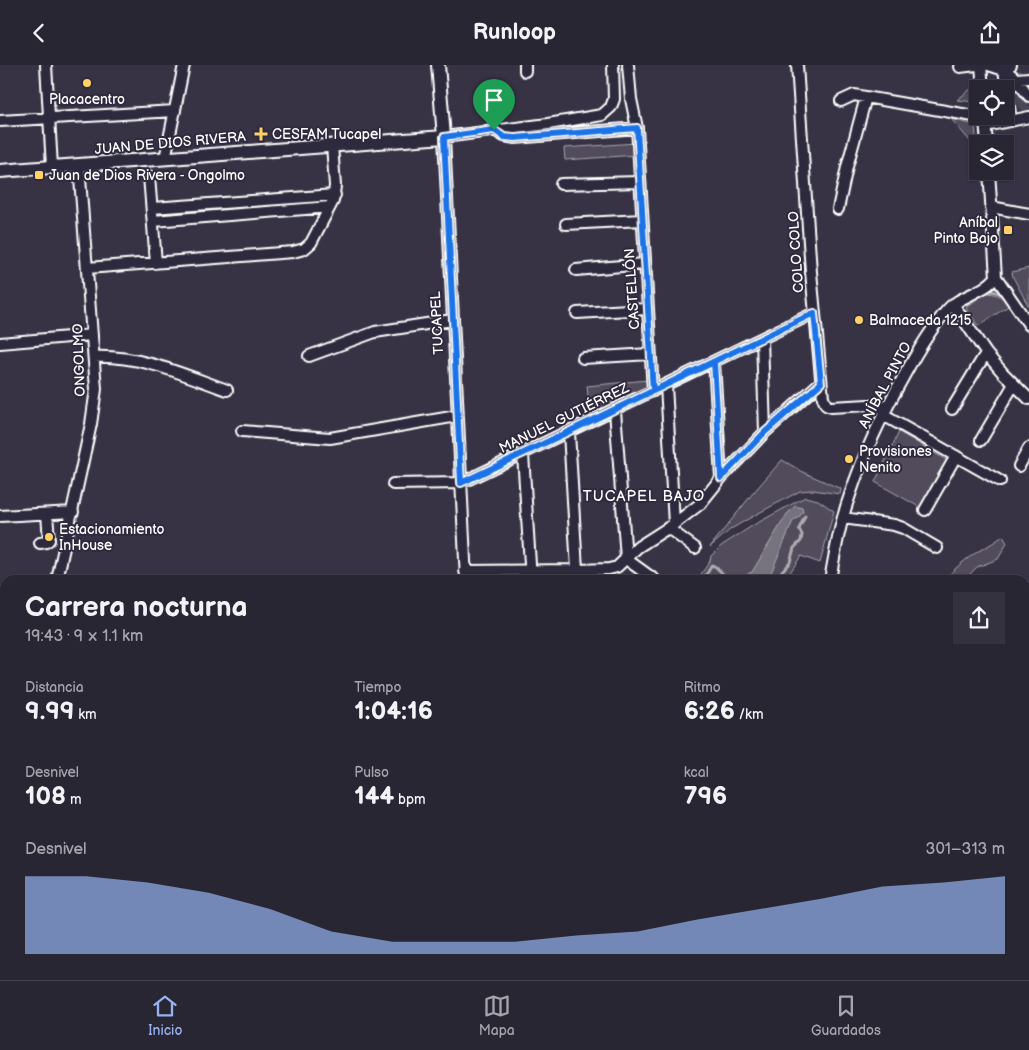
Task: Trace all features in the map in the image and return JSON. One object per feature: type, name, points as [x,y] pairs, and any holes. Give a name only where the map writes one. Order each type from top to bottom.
[{"type":"main road","name":"TUCAPEL","points":[[438,65],[444,137]]},
{"type":"main road","name":"JUAN DE DIOS RIVERA","points":[[0,171],[444,137]]},
{"type":"street","points":[[46,65],[52,167]]},
{"type":"street","points":[[165,159],[184,65]]},
{"type":"street","name":"JUAN DE DIOS RIVERA","points":[[444,137],[602,115],[609,110],[614,99],[613,65]]},
{"type":"street","name":"CASTELLÓN","points":[[628,65],[631,99],[637,128],[653,391]]},
{"type":"street","name":"COLO COLO","points":[[797,65],[814,313],[821,383],[825,402],[830,407],[868,405],[884,412]]},
{"type":"street","points":[[960,67],[976,65]]},
{"type":"street","points":[[981,65],[982,80]]},
{"type":"street","points":[[988,65],[1008,67]]},
{"type":"street","points":[[1008,67],[1016,79],[1020,104]]},
{"type":"street","points":[[1008,67],[1020,104]]},
{"type":"street","points":[[1016,79],[1029,78]]},
{"type":"street","points":[[841,101],[854,95],[969,117]]},
{"type":"street","points":[[838,209],[866,97]]},
{"type":"street","points":[[0,121],[174,111]]},
{"type":"street","points":[[494,130],[504,137],[515,138],[637,128]]},
{"type":"street","name":"TUCAPEL","points":[[444,137],[466,575]]},
{"type":"street","points":[[87,268],[298,251],[310,243],[335,195],[332,145]]},
{"type":"street","name":"ONGOLMO","points":[[59,575],[93,413],[96,389],[79,165]]},
{"type":"street","points":[[149,176],[156,263]]},
{"type":"street","points":[[990,180],[996,277],[1029,325]]},
{"type":"street","points":[[561,184],[640,182]]},
{"type":"street","points":[[152,208],[335,195]]},
{"type":"street","points":[[153,221],[330,207]]},
{"type":"street","points":[[991,207],[1029,214]]},
{"type":"street","points":[[566,224],[642,219]]},
{"type":"street","points":[[576,269],[644,264]]},
{"type":"street","name":"ANÍBAL PINTO","points":[[831,575],[843,518],[856,479],[884,412],[923,344],[953,304],[996,277]]},
{"type":"street","points":[[953,304],[986,353],[1014,384],[1027,394]]},
{"type":"street","points":[[577,313],[647,309]]},
{"type":"street","name":"MANUEL GUTIÉRREZ","points":[[461,483],[814,313]]},
{"type":"street","points":[[310,356],[375,332],[452,320]]},
{"type":"street","points":[[0,343],[92,335]]},
{"type":"street","points":[[762,339],[765,432]]},
{"type":"street","points":[[952,409],[986,353]]},
{"type":"street","points":[[583,358],[650,354]]},
{"type":"street","points":[[94,357],[141,361],[227,391]]},
{"type":"street","points":[[714,362],[721,478]]},
{"type":"street","points":[[466,575],[531,575],[614,568],[638,547],[671,526],[700,504],[721,478],[765,432],[821,383]]},
{"type":"street","points":[[981,440],[1014,384]]},
{"type":"street","points":[[666,385],[671,526],[695,548]]},
{"type":"street","points":[[615,409],[626,559],[645,575]]},
{"type":"street","points":[[884,412],[1000,481]]},
{"type":"street","points":[[242,431],[330,438],[457,416]]},
{"type":"street","points":[[569,431],[577,570]]},
{"type":"street","points":[[1019,466],[1029,448]]},
{"type":"street","points":[[523,453],[531,575]]},
{"type":"street","points":[[925,510],[956,456]]},
{"type":"street","points":[[393,484],[461,483]]},
{"type":"street","points":[[0,516],[72,512]]},
{"type":"street","points":[[40,543],[49,540],[47,514]]},
{"type":"street","points":[[843,518],[894,525],[903,528],[937,548]]},
{"type":"shaded area","points":[[969,90],[969,101],[957,100]]},
{"type":"shaded area","points":[[951,119],[975,125],[976,135],[969,135],[969,140]]},
{"type":"shaded area","points":[[636,143],[637,155],[565,160],[564,148]]},
{"type":"shaded area","points":[[1029,268],[1029,307],[1012,272]]},
{"type":"shaded area","points":[[984,293],[999,296],[1010,305],[978,326],[966,308]]},
{"type":"shaded area","points":[[647,380],[648,387],[590,414],[587,386]]},
{"type":"shaded area","points":[[899,432],[948,461],[921,508],[875,482]]},
{"type":"shaded area","points":[[782,460],[805,473],[841,489],[840,494],[813,490],[800,491],[731,529],[710,547],[753,493]]},
{"type":"shaded area","points":[[805,497],[818,500],[834,511],[820,563],[801,556],[788,575],[700,575],[710,561],[711,556],[721,546],[752,526]]},
{"type":"shaded area","points":[[795,506],[802,508],[803,512],[793,521],[770,575],[746,575],[752,572],[787,514]]},
{"type":"shaded area","points":[[1003,536],[1007,543],[998,559],[977,567],[969,575],[949,575],[967,559]]},
{"type":"waterway","points":[[983,293],[992,291],[1003,294]]},
{"type":"waterway","points":[[967,304],[978,296]]},
{"type":"waterway","points":[[778,575],[790,562],[794,548],[801,541],[802,535],[799,529],[805,516]]},
{"type":"waterway","points":[[706,575],[712,565],[724,575]]},
{"type":"tunnel","points":[[1014,96],[1020,92]]},
{"type":"tunnel","points":[[1017,104],[1024,99]]},
{"type":"tunnel","points":[[1021,110],[1029,105]]},
{"type":"place","name":"Placacentro","points":[[87,83]]},
{"type":"place","name":"CESFAM Tucapel","points":[[261,134]]},
{"type":"place","name":"Juan de Dios Rivera - Ongolmo","points":[[39,175]]},
{"type":"place","name":"Aníbal Pinto Bajo","points":[[1008,230]]},
{"type":"place","name":"Balmaceda 1215","points":[[859,320]]},
{"type":"place","name":"Provisiones Nenito","points":[[849,459]]},
{"type":"place","name":"Estacionamiento InHouse","points":[[49,537]]},
{"type":"district","name":"TUCAPEL BAJO","points":[[644,496]]},
{"type":"route","points":[[494,130],[444,137],[461,483],[714,362],[814,313],[821,383],[765,432],[721,478],[714,362],[653,391],[637,128],[515,138],[504,137],[494,130]]}]
